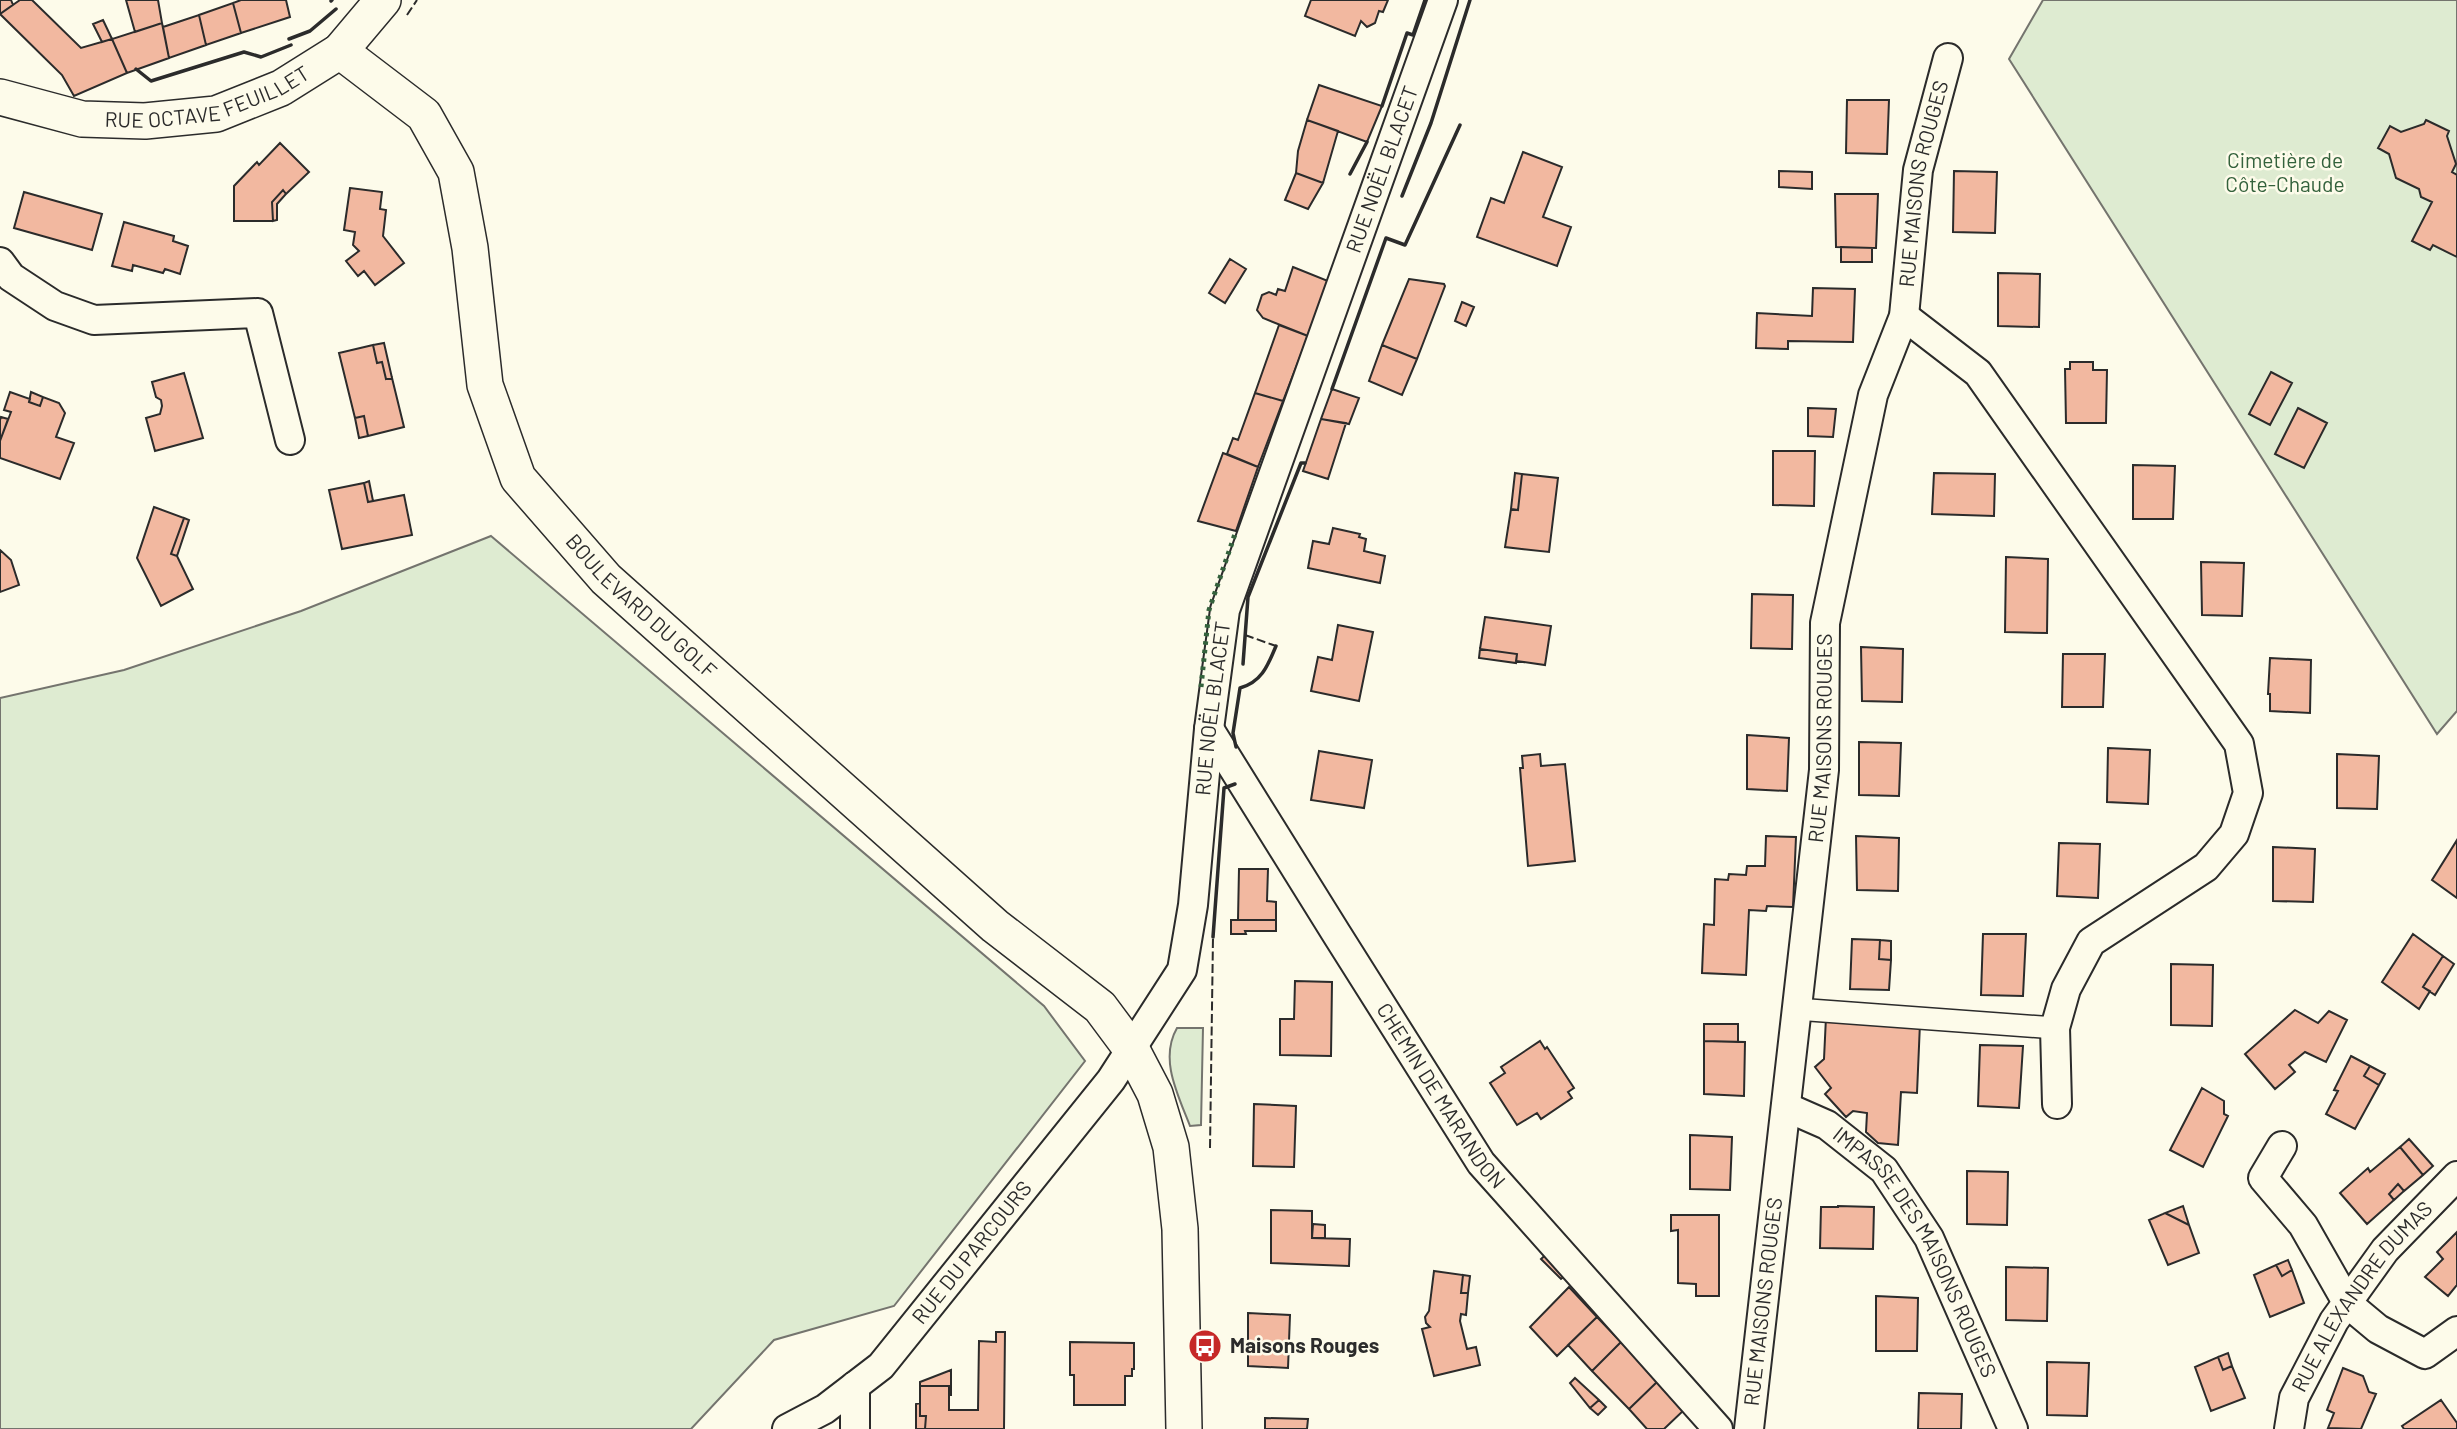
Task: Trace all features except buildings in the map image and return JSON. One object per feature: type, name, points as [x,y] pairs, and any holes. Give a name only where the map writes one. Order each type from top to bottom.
[{"type":"street","name":"RUE OCTAVE FEUILLET","points":[[0,97],[82,120],[145,121],[216,114],[281,88],[340,51],[383,0]]},
{"type":"street","name":"RUE NOËL BLACET","points":[[1132,1049],[1182,970],[1193,905],[1209,729],[1225,610],[1443,0]]},
{"type":"street","name":"BOULEVARD DU GOLF","points":[[340,51],[424,115],[456,173],[470,248],[485,384],[519,478],[606,579],[995,926],[1100,1007],[1132,1049]]},
{"type":"street","name":"RUE MAISONS ROUGES","points":[[1749,1429],[1824,770],[1825,623],[1873,395],[1904,316],[1918,170],[1948,58]]},
{"type":"street","points":[[0,262],[11,277],[55,306],[94,320],[258,313],[290,440]]},
{"type":"street","points":[[1904,316],[1978,373],[2239,744],[2248,793],[2234,834],[2206,867],[2091,942],[2066,989],[2055,1028],[2057,1104]]},
{"type":"street","name":"CHEMIN DE MARANDON","points":[[1209,729],[1481,1163],[1718,1429]]},
{"type":"street","points":[[1796,1009],[2055,1028]]},
{"type":"street","name":"RUE DU PARCOURS","points":[[787,1429],[825,1409],[881,1366],[1111,1080],[1132,1049]]},
{"type":"street","points":[[1132,1049],[1154,1094],[1171,1147],[1180,1229],[1184,1429]]},
{"type":"street","name":"IMPASSE DES MAISONS ROUGES","points":[[1786,1107],[1827,1125],[1884,1170],[1928,1238],[2013,1429]]},
{"type":"street","points":[[2282,1146],[2263,1178],[2303,1225],[2348,1304],[2378,1329],[2425,1354],[2457,1331]]},
{"type":"street","name":"RUE ALEXANDRE DUMAS","points":[[2289,1429],[2294,1398],[2334,1321],[2385,1250],[2457,1176]]},
{"type":"street","points":[[855,1386],[855,1429]]},
{"type":"green space","name":"Cimetière de Côte-Chaude","points":[[2043,0],[2457,0],[2457,711],[2437,734],[2009,59]]},
{"type":"green space","points":[[491,536],[1044,1006],[1085,1061],[894,1306],[774,1340],[691,1429],[0,1429],[0,698],[124,670],[301,611]]},
{"type":"green space","points":[[1177,1028],[1203,1028],[1201,1125],[1190,1126],[1172,1077],[1170,1052]]},
{"type":"hedge","points":[[1201,687],[1209,610],[1236,531]]},
{"type":"fence","points":[[407,15],[417,0]]},
{"type":"fence","points":[[1245,635],[1276,646]]},
{"type":"fence","points":[[1210,1148],[1213,937]]},
{"type":"wall","points":[[1382,106],[1407,33],[1413,35],[1425,0]]},
{"type":"wall","points":[[1402,196],[1431,123],[1470,0]]},
{"type":"wall","points":[[289,39],[310,31],[336,9]]},
{"type":"wall","points":[[136,69],[151,81],[244,52],[261,57],[291,45]]},
{"type":"wall","points":[[1332,389],[1386,238],[1405,245],[1460,125]]},
{"type":"wall","points":[[1350,174],[1367,142]]},
{"type":"wall","points":[[1243,664],[1248,597],[1301,463],[1305,463]]},
{"type":"wall","points":[[1236,747],[1233,733],[1240,688],[1259,677],[1276,646]]},
{"type":"wall","points":[[1213,937],[1224,788],[1235,784]]},
{"type":"place","name":"Maisons Rouges","points":[[1205,1346]]}]
